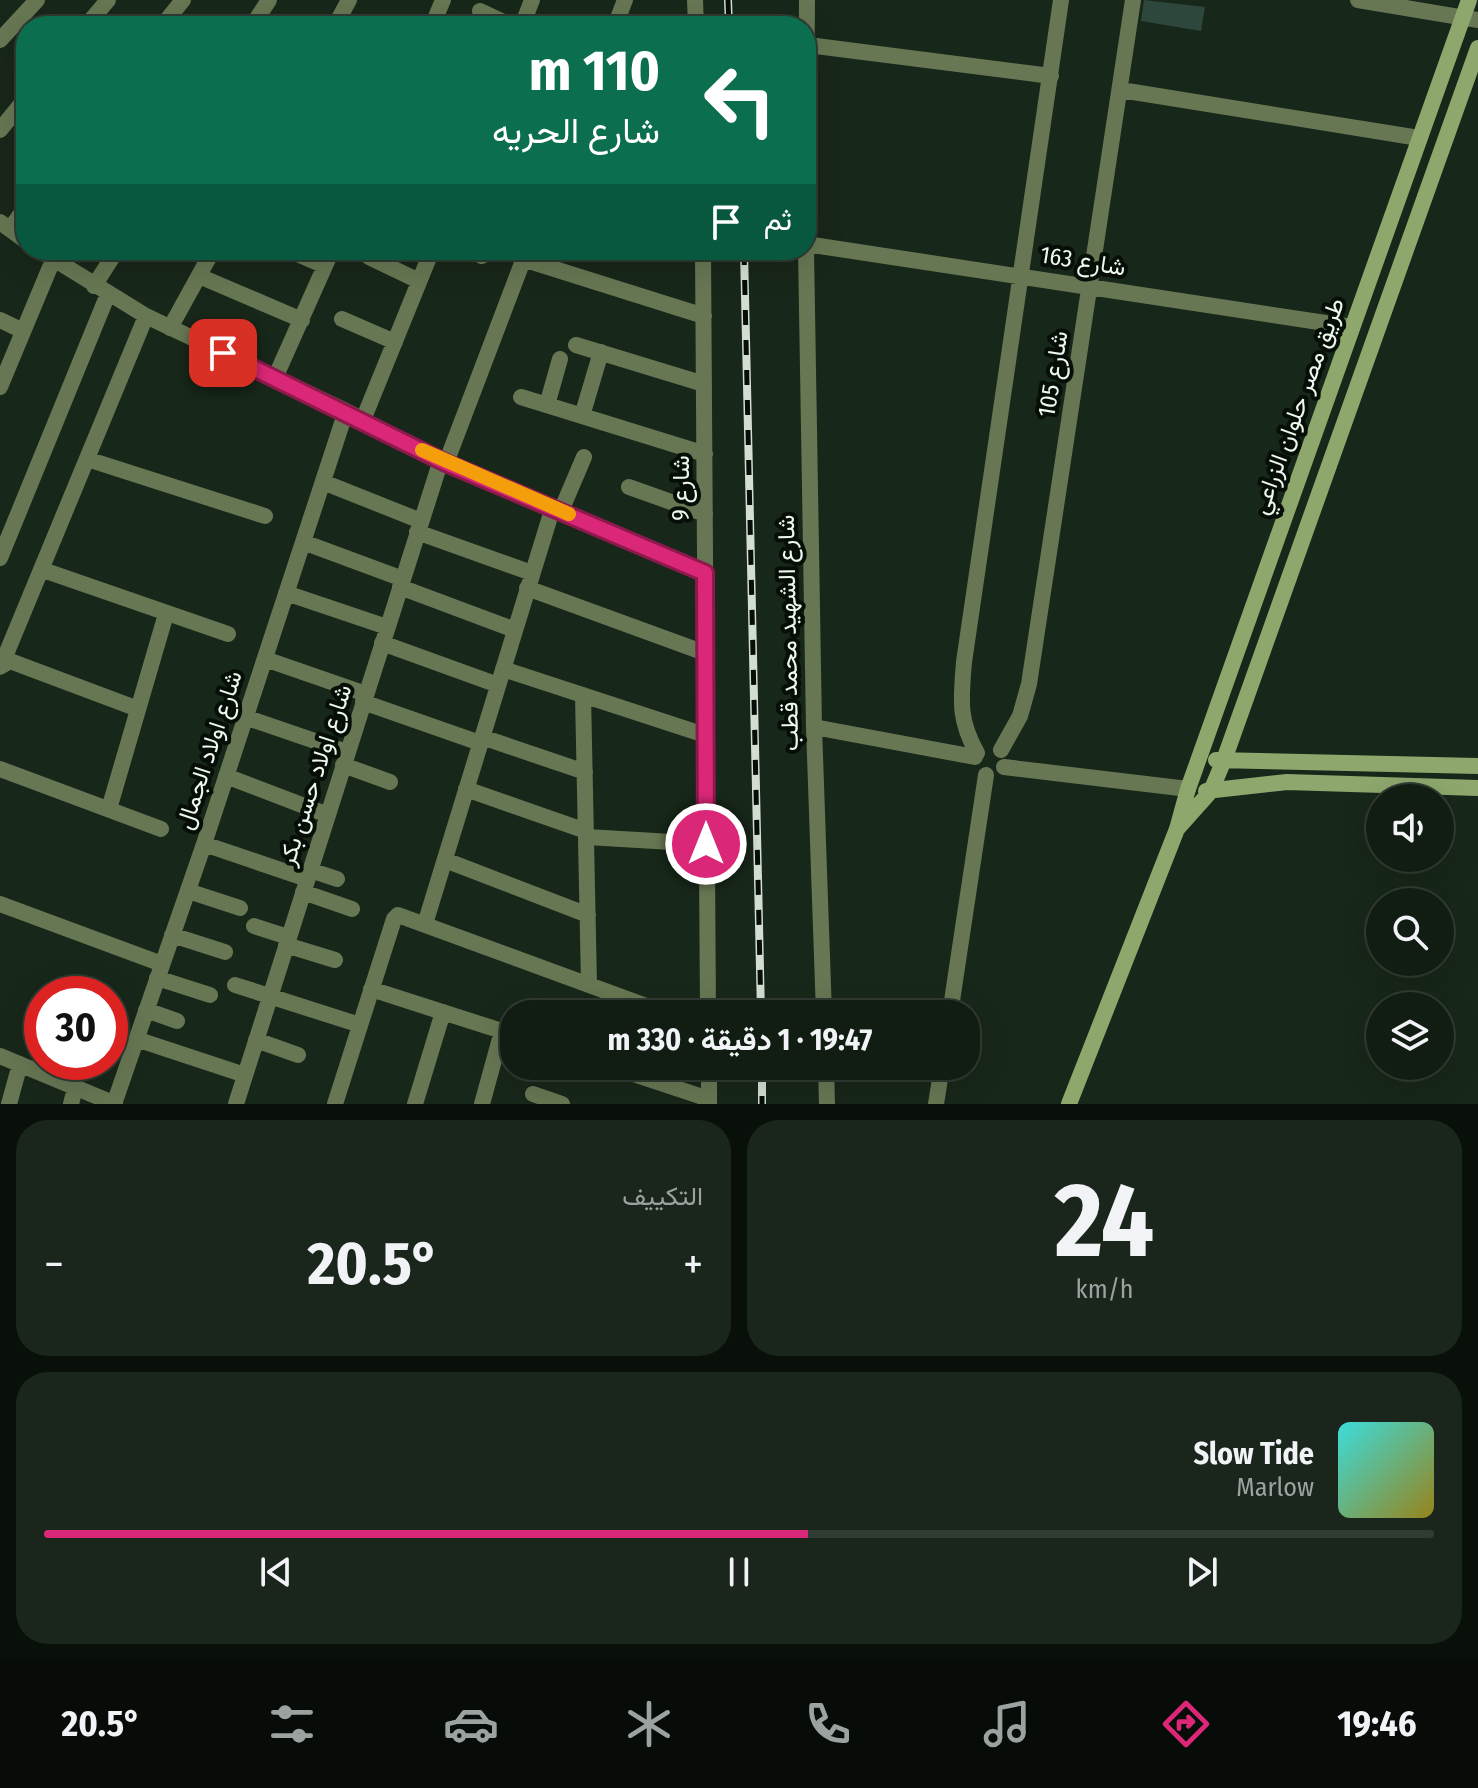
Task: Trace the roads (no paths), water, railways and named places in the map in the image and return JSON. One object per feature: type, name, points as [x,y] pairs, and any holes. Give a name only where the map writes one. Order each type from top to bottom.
[{"type":"main road","name":"طريق مصر حلوان الزراعي","points":[[1069,1104],[1177,829],[1188,789],[1419,138],[1470,19],[1469,0]]},
{"type":"main road","name":"طريق مصر حلوان الزراعي","points":[[1177,829],[1211,791],[1224,760],[1478,48]]},
{"type":"main road","points":[[1277,539],[1302,543]]},
{"type":"main road","points":[[1261,584],[1283,593]]},
{"type":"main road","points":[[1199,760],[1478,766]]},
{"type":"main road","points":[[1188,789],[1211,791],[1287,782],[1478,788]]},
{"type":"street","points":[[22,16],[37,0]]},
{"type":"street","points":[[94,16],[108,0]]},
{"type":"street","points":[[170,16],[183,0]]},
{"type":"street","name":"شارع 105","points":[[976,755],[961,716],[964,662],[1061,0]]},
{"type":"street","name":"شارع 105","points":[[1001,750],[1020,716],[1029,684],[1133,0]]},
{"type":"street","points":[[1358,0],[1470,19]]},
{"type":"street","points":[[480,11],[491,16]]},
{"type":"street","points":[[0,40],[16,23]]},
{"type":"street","points":[[816,46],[1051,76]]},
{"type":"street","points":[[1121,90],[1419,138]]},
{"type":"street","points":[[0,130],[16,110]]},
{"type":"street","name":"شارع 163","points":[[816,248],[1091,286],[1352,327]]},
{"type":"street","points":[[0,387],[23,331],[44,260]]},
{"type":"street","points":[[54,260],[146,316],[443,461],[705,573]]},
{"type":"street","points":[[0,558],[113,260]]},
{"type":"street","points":[[170,328],[206,260]]},
{"type":"street","points":[[311,260],[325,266]]},
{"type":"street","points":[[275,378],[328,260]]},
{"type":"street","points":[[375,260],[419,281]]},
{"type":"street","points":[[363,420],[428,260]]},
{"type":"street","name":"شارع اولاد حسن بكر","points":[[236,1104],[419,526],[523,260]]},
{"type":"street","points":[[540,260],[704,316]]},
{"type":"street","name":"شارع 9","points":[[703,260],[708,1000]]},
{"type":"street","name":"شارع الشهيد محمد قطب","points":[[806,260],[814,727],[824,1000]]},
{"type":"street","points":[[199,276],[302,320]]},
{"type":"street","points":[[1,666],[146,316]]},
{"type":"street","points":[[342,319],[395,342]]},
{"type":"street","points":[[0,320],[23,331]]},
{"type":"street","points":[[576,345],[704,384]]},
{"type":"street","points":[[582,416],[601,352]]},
{"type":"street","points":[[547,405],[560,359]]},
{"type":"street","points":[[521,397],[705,454]]},
{"type":"street","name":"شارع اولاد الجمال","points":[[114,1104],[204,844],[346,411]]},
{"type":"street","points":[[425,924],[530,581],[557,509],[584,457]]},
{"type":"street","points":[[87,459],[265,516]]},
{"type":"street","points":[[323,482],[530,581],[705,653]]},
{"type":"street","points":[[629,487],[705,514]]},
{"type":"street","points":[[303,542],[515,630]]},
{"type":"street","points":[[43,570],[228,634]]},
{"type":"street","points":[[286,593],[385,635],[500,677],[583,695],[705,735]]},
{"type":"street","points":[[109,809],[166,614]]},
{"type":"street","points":[[265,659],[481,740],[585,772]]},
{"type":"street","points":[[1,666],[10,661],[138,709]]},
{"type":"street","points":[[583,695],[589,984]]},
{"type":"street","points":[[245,717],[345,759],[390,782]]},
{"type":"street","points":[[814,727],[976,755],[988,745],[1001,750],[1006,761],[998,774],[986,775],[976,766],[976,755]]},
{"type":"street","points":[[1004,767],[1188,789]]},
{"type":"street","points":[[0,769],[161,829]]},
{"type":"street","points":[[952,1000],[986,775]]},
{"type":"street","points":[[226,776],[328,815]]},
{"type":"street","points":[[466,789],[587,834],[706,844]]},
{"type":"street","points":[[204,844],[307,880],[352,909]]},
{"type":"street","points":[[445,860],[588,915]]},
{"type":"street","points":[[307,880],[337,879]]},
{"type":"street","points":[[188,891],[240,908]]},
{"type":"street","points":[[0,904],[210,995]]},
{"type":"street","points":[[335,1104],[394,919],[401,915],[631,1000]]},
{"type":"street","points":[[254,926],[335,960]]},
{"type":"street","points":[[172,935],[225,952]]},
{"type":"street","points":[[235,985],[360,1025]]},
{"type":"street","points":[[371,989],[500,1030]]},
{"type":"street","points":[[146,1010],[177,1021]]},
{"type":"street","points":[[415,1104],[443,1012]]},
{"type":"street","points":[[136,1039],[245,1075]]},
{"type":"street","points":[[256,1040],[298,1055]]},
{"type":"street","points":[[482,1104],[500,1055]]},
{"type":"street","points":[[0,1056],[20,1064],[73,1096],[114,1104]]},
{"type":"street","points":[[9,1104],[20,1064]]},
{"type":"street","points":[[649,1080],[709,1101],[709,1080]]},
{"type":"street","points":[[826,1080],[827,1104]]},
{"type":"street","points":[[936,1104],[940,1080]]},
{"type":"street","points":[[533,1094],[562,1104]]},
{"type":"railway","points":[[728,0],[729,16]]},
{"type":"railway","points":[[744,260],[761,1000]]},
{"type":"railway","points":[[762,1080],[762,1104]]}]
